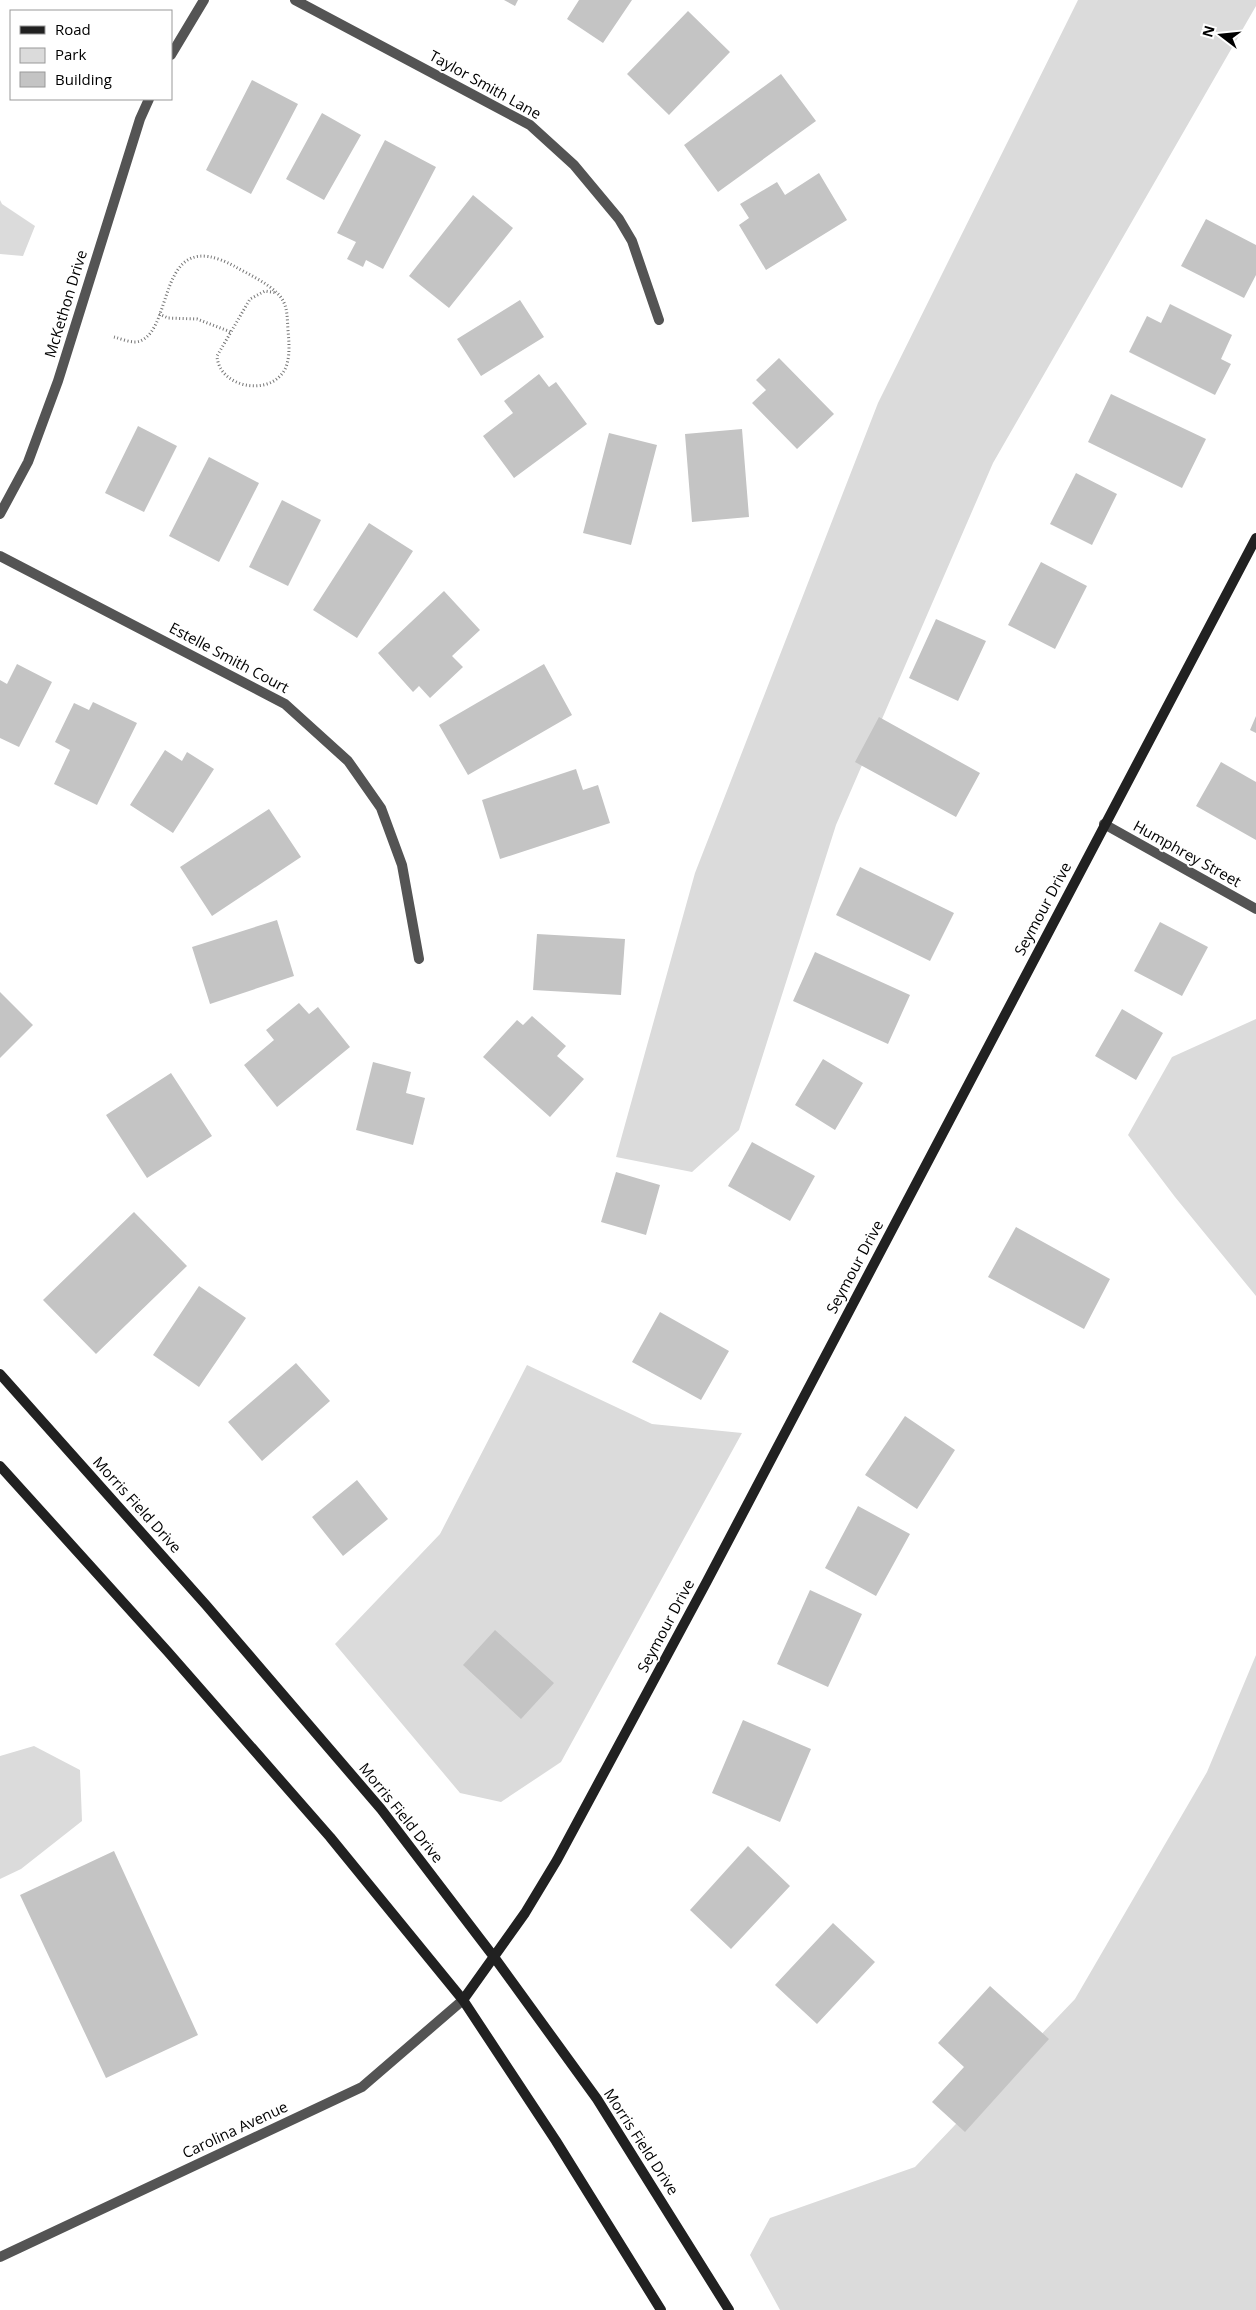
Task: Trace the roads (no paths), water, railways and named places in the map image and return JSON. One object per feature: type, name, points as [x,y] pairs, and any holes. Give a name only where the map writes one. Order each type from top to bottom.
[{"type":"street","points":[[172,53],[204,0]]},
{"type":"street","name":"Taylor Smith Lane","points":[[295,0],[530,124],[574,165],[619,218],[632,241],[659,320]]},
{"type":"street","name":"McKethon Drive","points":[[0,514],[28,462],[58,380],[140,119],[150,100]]},
{"type":"street","name":"Seymour Drive","points":[[463,2000],[525,1912],[562,1852],[706,1583],[1256,538]]},
{"type":"street","name":"Estelle Smith Court","points":[[0,556],[285,704],[348,760],[381,808],[402,865],[418,959]]},
{"type":"street","name":"Humphrey Street","points":[[1104,824],[1256,909]]},
{"type":"street","name":"Morris Field Drive","points":[[0,1374],[206,1605],[381,1809],[494,1957],[597,2099],[730,2310]]},
{"type":"street","points":[[0,1466],[168,1652],[330,1837],[463,2000],[556,2141],[661,2310]]},
{"type":"street","name":"Carolina Avenue","points":[[0,2257],[362,2087],[463,2000]]}]
